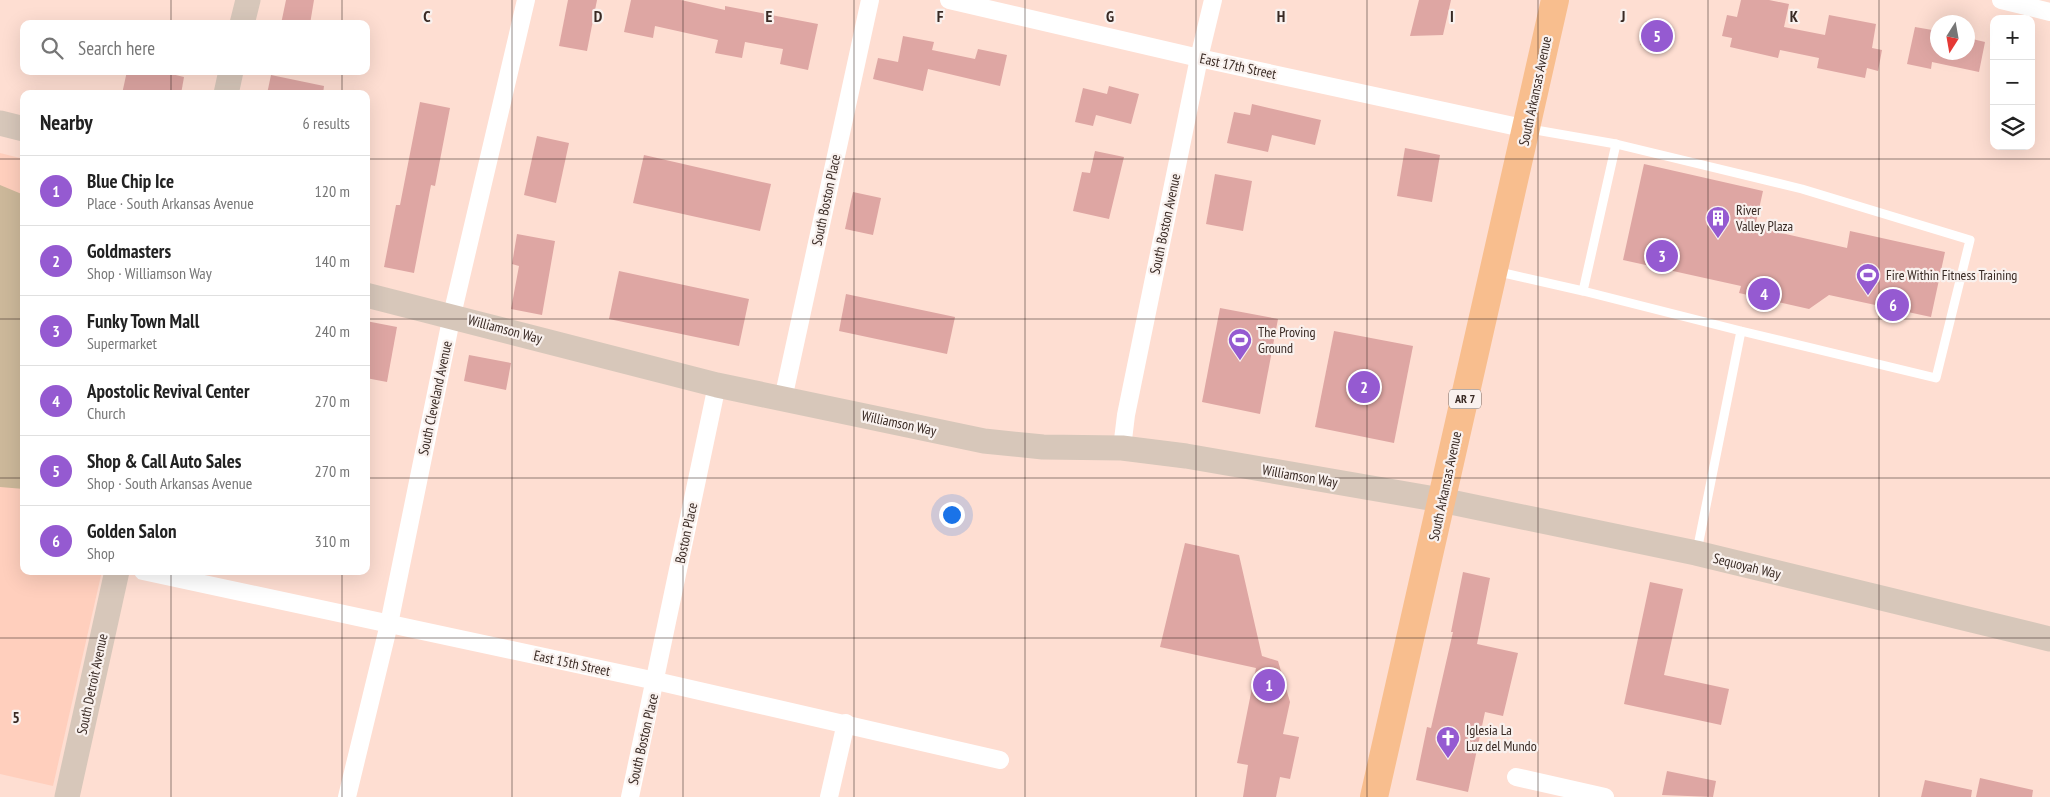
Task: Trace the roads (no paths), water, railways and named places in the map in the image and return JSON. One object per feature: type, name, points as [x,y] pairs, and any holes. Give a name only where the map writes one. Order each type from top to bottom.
[{"type":"highway","name":"South Arkansas Avenue","points":[[1374,797],[1555,0]]},
{"type":"street","points":[[243,20],[248,0]]},
{"type":"street","name":"South Cleveland Avenue","points":[[347,797],[389,624],[452,315],[526,0]]},
{"type":"street","name":"South Boston Place","points":[[783,399],[870,0]]},
{"type":"street","name":"East 17th Street","points":[[949,0],[1199,58],[1527,129]]},
{"type":"street","name":"South Boston Avenue","points":[[1122,448],[1126,415],[1199,58],[1213,0]]},
{"type":"street","points":[[2001,0],[2050,12]]},
{"type":"street","points":[[227,90],[230,75]]},
{"type":"street","points":[[0,123],[20,128]]},
{"type":"street","name":"Williamson Way","points":[[370,296],[452,315],[717,385],[984,441],[1043,447],[1122,448],[1186,456],[1441,500]]},
{"type":"street","name":"Boston Place","points":[[656,681],[717,385]]},
{"type":"street","name":"Sequoyah Way","points":[[1441,500],[1696,553],[2050,640]]},
{"type":"street","name":"South Detroit Avenue","points":[[67,797],[116,575]]},
{"type":"street","name":"East 15th Street","points":[[162,575],[656,681],[846,723],[1000,760]]},
{"type":"street","name":"South Boston Place","points":[[630,797],[656,681]]},
{"type":"street","points":[[829,797],[846,723]]},
{"type":"street","points":[[1516,777],[1605,797]]},
{"type":"lane","points":[[1494,271],[1583,291],[1936,378],[1970,240],[1802,189],[1616,144],[1527,129]]},
{"type":"lane","points":[[1583,291],[1616,144]]},
{"type":"lane","points":[[1696,553],[1741,331]]},
{"type":"place","name":"Shop & Call Auto Sales","points":[[1657,36]]},
{"type":"place","name":"River Valley Plaza","points":[[1718,239]]},
{"type":"place","name":"Funky Town Mall","points":[[1662,256]]},
{"type":"place","name":"Apostolic Revival Center","points":[[1764,294]]},
{"type":"place","name":"Fire Within Fitness Training","points":[[1868,296]]},
{"type":"place","name":"Golden Salon","points":[[1893,305]]},
{"type":"place","name":"The Proving Ground","points":[[1240,361]]},
{"type":"place","name":"Goldmasters","points":[[1364,387]]},
{"type":"place","name":"Blue Chip Ice","points":[[1269,685]]},
{"type":"place","name":"Iglesia La Luz del Mundo","points":[[1448,759]]}]
